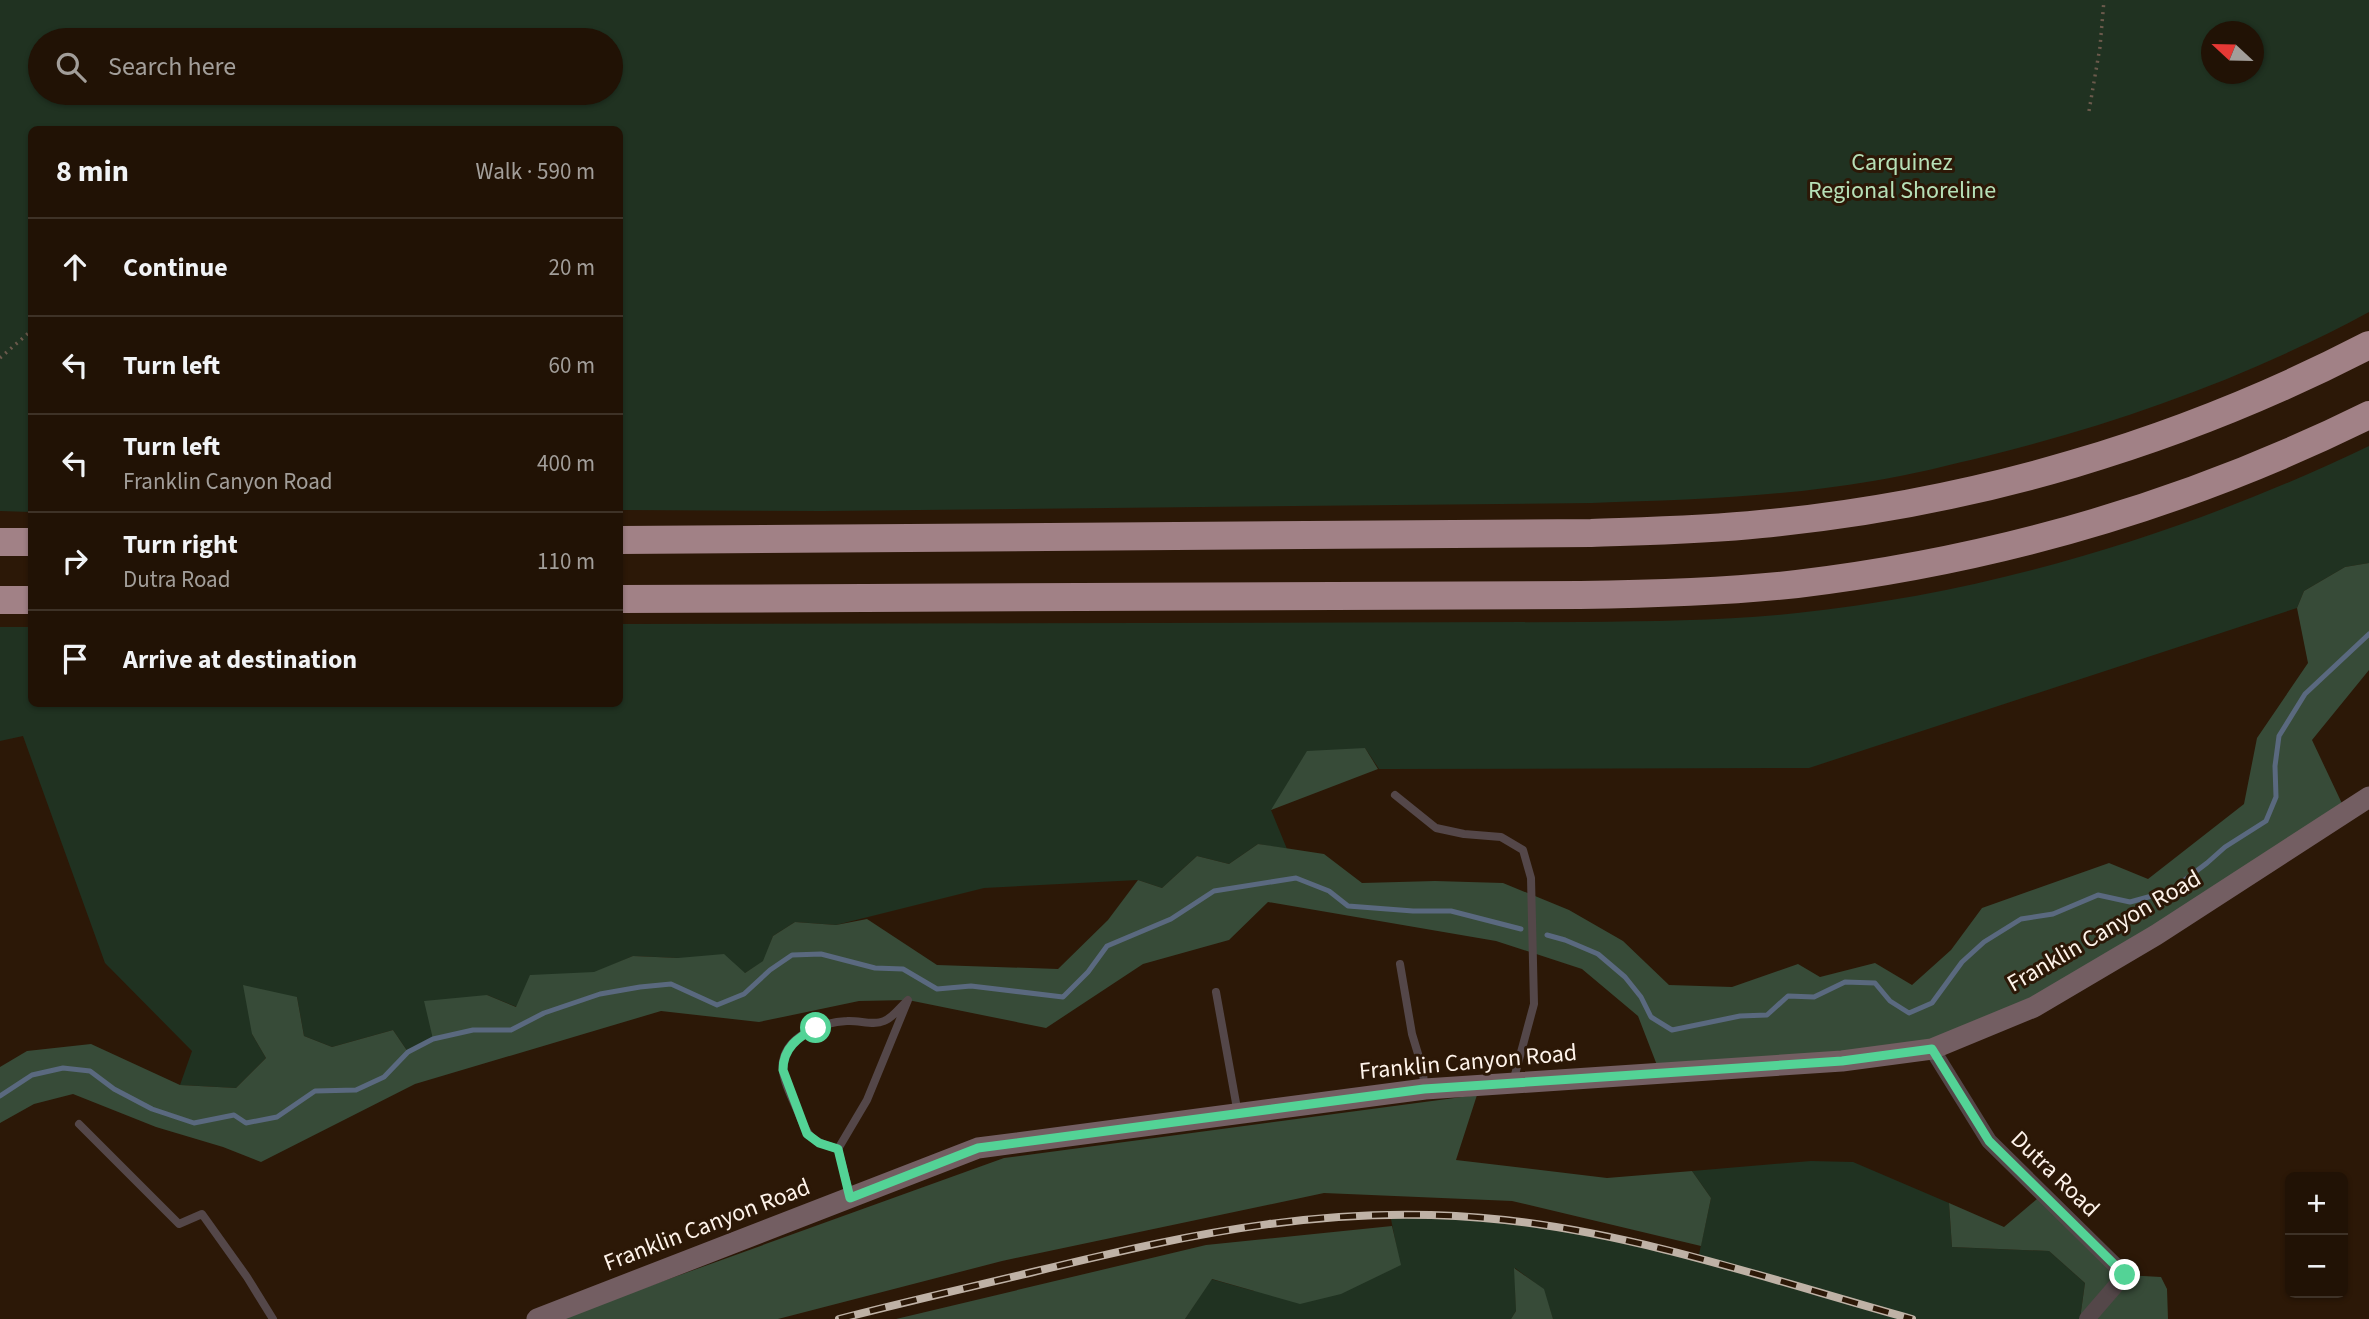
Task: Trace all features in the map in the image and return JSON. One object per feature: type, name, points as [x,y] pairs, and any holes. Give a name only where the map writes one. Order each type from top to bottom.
[{"type":"highway","points":[[623,540],[1591,533],[1707,528],[1802,520],[1960,494],[2091,459],[2218,414],[2301,379],[2369,345]]},
{"type":"highway","points":[[623,599],[1580,595],[1667,593],[1795,584],[1923,565],[2005,548],[2089,526],[2251,469],[2369,415]]},
{"type":"highway","points":[[0,542],[28,541]]},
{"type":"highway","points":[[0,600],[28,600]]},
{"type":"street","name":"Franklin Canyon Road","points":[[537,1319],[978,1148],[1424,1089],[1842,1061],[1932,1049],[2034,1007],[2156,935],[2369,797]]},
{"type":"street","name":"Dutra Road","points":[[1932,1049],[1989,1141],[2125,1275],[2087,1319]]},
{"type":"lane","points":[[1395,795],[1436,828],[1464,834],[1501,836],[1522,850],[1531,878],[1534,1004],[1513,1082]]},
{"type":"lane","points":[[1400,964],[1412,1034],[1422,1067],[1424,1089]]},
{"type":"lane","points":[[1216,992],[1238,1114]]},
{"type":"lane","points":[[838,1149],[819,1143],[807,1134],[783,1070],[786,1053],[802,1035],[816,1028],[845,1021],[881,1023],[888,1020],[908,1000],[867,1100],[838,1149],[850,1198]]},
{"type":"lane","points":[[79,1124],[179,1224],[201,1214],[247,1277],[272,1319]]},
{"type":"path","points":[[2089,111],[2100,47],[2104,0]]},
{"type":"path","points":[[0,358],[28,334]]},
{"type":"green space","name":"Carquinez Regional Shoreline","points":[[0,0],[2369,0],[2369,312],[2230,377],[2086,429],[1887,479],[1768,494],[1592,503],[823,511],[623,510],[623,126],[28,126],[28,512],[0,511]]},
{"type":"green space","points":[[2369,446],[2369,563],[2345,567],[2304,591],[2297,608],[1809,768],[1379,769],[1365,748],[1271,810],[1287,849],[1258,844],[1229,864],[1197,856],[1162,888],[1138,880],[984,888],[836,925],[795,922],[773,936],[764,961],[745,973],[678,958],[633,956],[517,1007],[487,995],[433,1039],[408,1052],[393,1030],[332,1047],[304,1036],[297,997],[252,1034],[266,1058],[236,1088],[180,1085],[192,1051],[105,963],[23,736],[0,741],[0,627],[28,627],[28,707],[623,707],[623,624],[1585,622],[1771,616],[1871,603],[2018,574],[2161,531],[2301,477]]},
{"type":"green space","points":[[2369,563],[2369,670],[2312,740],[2346,812],[2156,935],[1932,1049],[1660,1073],[1638,1016],[1582,969],[1496,941],[1268,902],[1229,940],[1143,964],[1046,1028],[908,1000],[859,1001],[759,1022],[661,1011],[415,1084],[261,1162],[223,1147],[156,1127],[73,1094],[34,1104],[0,1123],[0,1067],[27,1051],[91,1044],[180,1085],[236,1088],[266,1058],[252,1034],[243,985],[297,997],[304,1036],[332,1047],[393,1030],[408,1052],[433,1039],[424,1001],[487,995],[516,1007],[530,975],[594,972],[633,956],[678,958],[724,954],[745,973],[763,961],[773,936],[795,922],[836,925],[867,919],[937,965],[1058,969],[1108,920],[1138,880],[1162,888],[1197,856],[1229,864],[1258,844],[1324,854],[1362,883],[1503,883],[1569,910],[1623,941],[1669,985],[1732,987],[1798,964],[1820,977],[1875,963],[1912,985],[1951,950],[1982,908],[2109,863],[2148,879],[2244,804],[2257,738],[2308,663],[2297,608],[2304,591],[2345,567]]},
{"type":"green space","points":[[1365,748],[1378,769],[1271,810],[1307,751]]},
{"type":"green space","points":[[1477,1095],[1456,1160],[1607,1178],[1692,1171],[1711,1198],[1701,1246],[1512,1201],[1324,1193],[1002,1261],[778,1319],[558,1319],[1004,1158]]},
{"type":"green space","points":[[1811,1161],[1853,1162],[1949,1203],[1952,1247],[2049,1251],[2085,1283],[2080,1319],[1553,1319],[1543,1289],[1515,1268],[1516,1311],[1511,1319],[1185,1319],[1211,1279],[1254,1291],[1400,1265],[1390,1214],[1470,1218],[1546,1227],[1698,1259],[1711,1198],[1692,1171]]},
{"type":"green space","points":[[2043,1194],[2125,1275],[2161,1277],[2167,1289],[2168,1319],[2080,1319],[2085,1283],[2049,1251],[1952,1247],[1949,1203],[2004,1227]]},
{"type":"green space","points":[[1392,1226],[1401,1265],[1341,1294],[1300,1304],[1212,1279],[1185,1319],[896,1319],[1206,1245]]},
{"type":"green space","points":[[1514,1268],[1544,1289],[1553,1319],[1511,1319],[1516,1311]]},
{"type":"waterway","points":[[1547,935],[1598,954],[1625,977],[1641,997],[1651,1017],[1672,1030],[1740,1016],[1767,1015],[1788,996],[1814,997],[1845,982],[1875,983],[1890,1001],[1909,1013],[1932,1003],[1962,962],[1984,942],[2021,919],[2053,914],[2098,895],[2130,902],[2170,891],[2225,847],[2266,821],[2276,797],[2275,766],[2279,736],[2305,694],[2369,634]]},
{"type":"waterway","points":[[0,1096],[32,1075],[63,1068],[90,1071],[114,1089],[152,1109],[194,1123],[234,1115],[246,1123],[277,1117],[315,1091],[356,1090],[384,1077],[408,1052],[433,1039],[473,1030],[511,1030],[544,1013],[600,994],[671,984],[717,1005],[744,994],[770,970],[792,955],[821,954],[875,968],[903,969],[937,989],[971,986],[1063,997],[1088,972],[1107,946],[1171,919],[1214,891],[1296,878],[1329,891],[1348,906],[1451,911],[1521,929]]},
{"type":"railway","points":[[839,1319],[1096,1257],[1211,1233],[1268,1224],[1384,1215],[1444,1215],[1505,1220],[1608,1237],[1710,1261],[1912,1319]]},
{"type":"route","points":[[816,1028],[802,1035],[790,1046],[783,1060],[783,1070],[807,1134],[819,1143],[838,1149],[850,1198],[978,1148],[1424,1089],[1842,1061],[1932,1049],[1989,1141],[2125,1275]]}]
